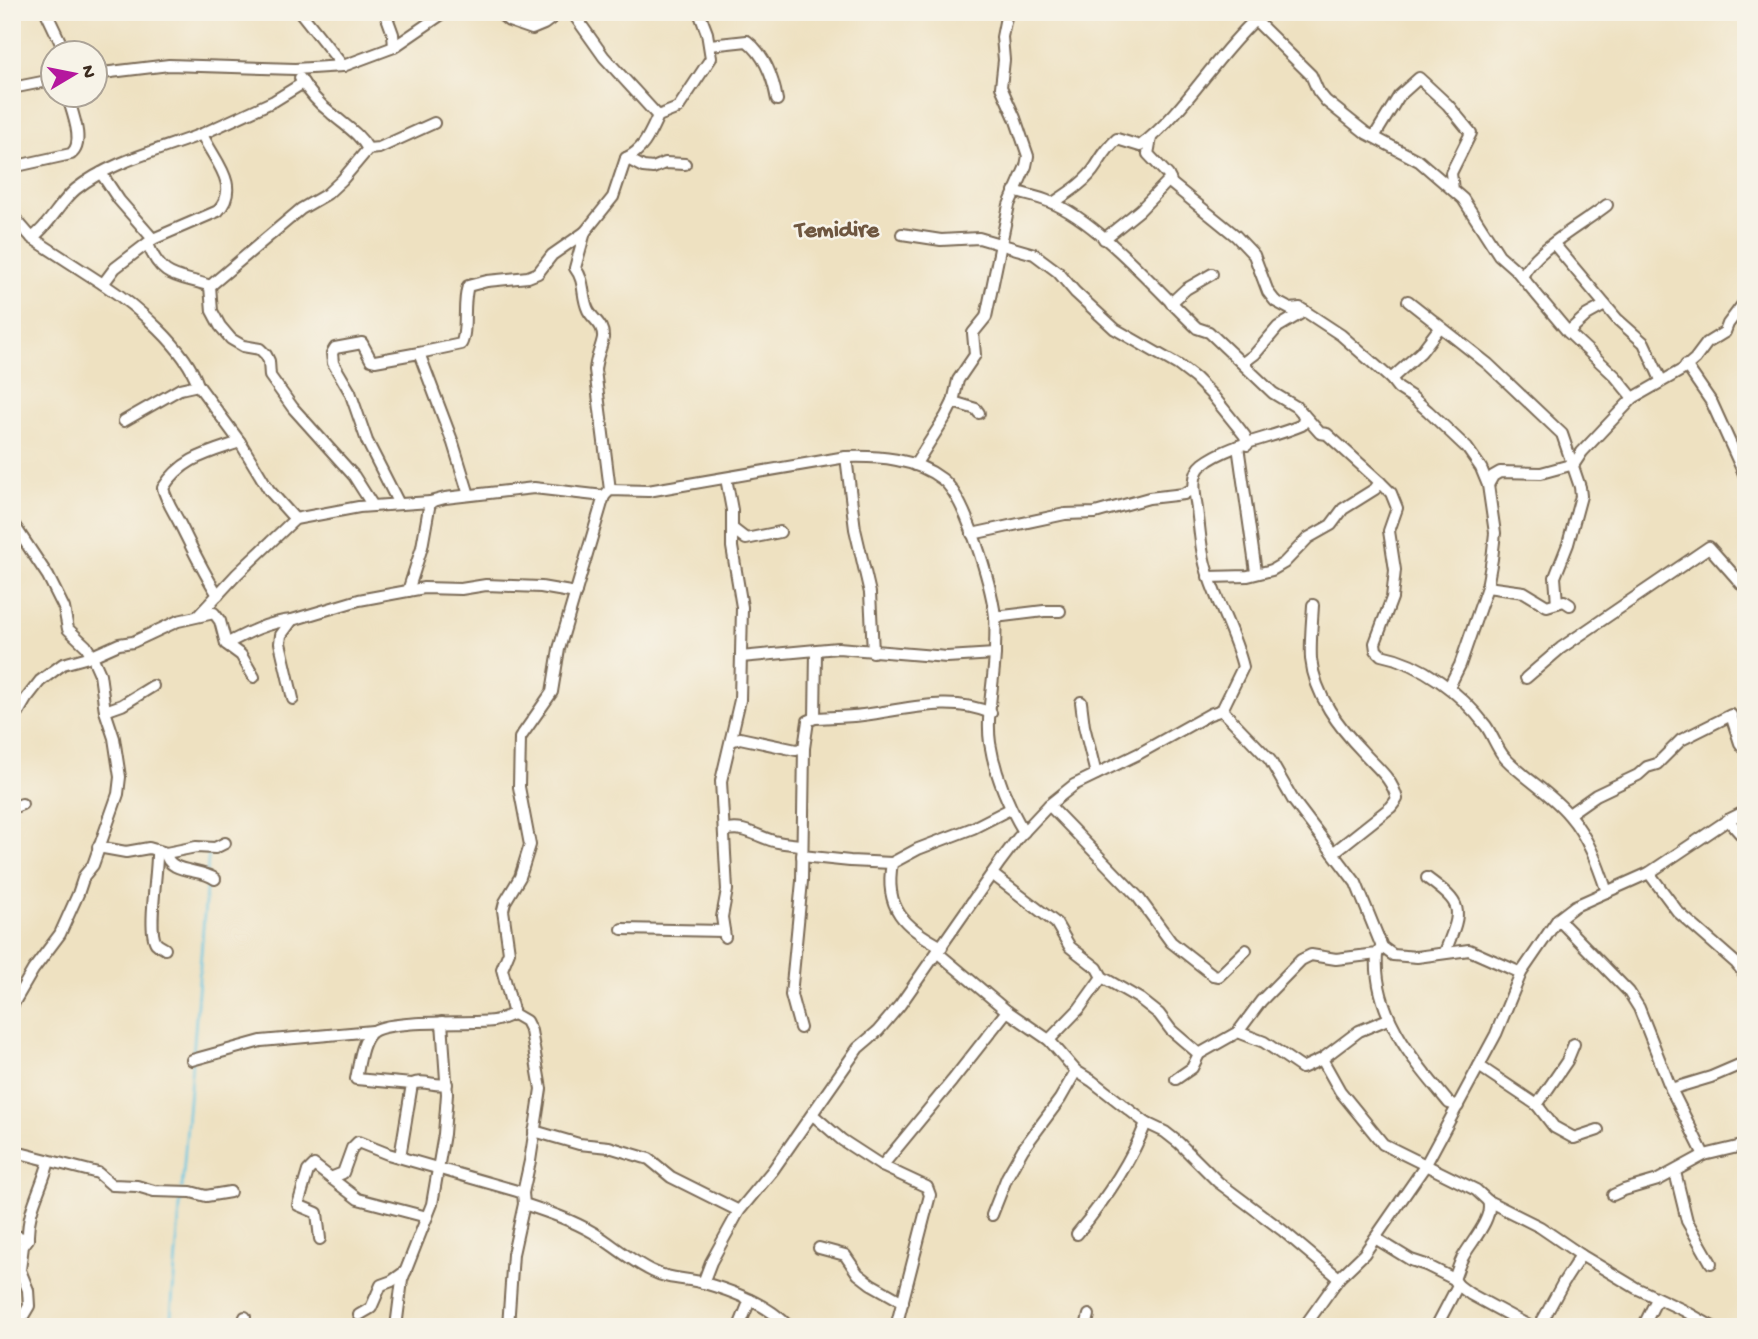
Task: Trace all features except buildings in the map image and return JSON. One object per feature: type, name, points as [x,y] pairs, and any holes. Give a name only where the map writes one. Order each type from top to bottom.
[{"type":"street","points":[[46,12],[58,38]]},
{"type":"street","points":[[385,12],[393,34],[394,47]]},
{"type":"street","points":[[108,72],[169,65],[295,69],[343,66],[394,47],[445,12]]},
{"type":"street","points":[[498,12],[509,21],[531,29],[544,24],[560,12]]},
{"type":"street","points":[[572,12],[604,57],[658,116]]},
{"type":"street","points":[[400,504],[367,441],[350,392],[331,353],[335,348],[362,343],[371,360],[461,344],[464,337],[464,299],[468,286],[487,281],[528,277],[538,273],[552,255],[585,232],[613,197],[626,158],[636,154],[658,116],[678,108],[711,58],[710,45],[699,12]]},
{"type":"street","points":[[915,465],[953,402],[958,380],[975,355],[973,332],[986,317],[1014,191],[1026,166],[1028,156],[1001,87],[1004,60],[1002,37],[1007,12]]},
{"type":"street","points":[[304,14],[343,66]]},
{"type":"street","points":[[1053,203],[1082,182],[1105,150],[1117,139],[1140,146],[1151,138],[1184,105],[1251,16],[1311,75],[1326,101],[1374,137],[1419,161],[1453,190],[1468,206],[1491,246],[1522,277],[1568,332],[1615,376],[1633,398]]},
{"type":"street","points":[[710,45],[747,41],[757,49],[768,67],[777,100]]},
{"type":"street","points":[[295,69],[321,104],[364,141],[368,149]]},
{"type":"street","points":[[1374,137],[1399,96],[1419,78],[1448,105],[1471,133],[1451,173],[1453,190]]},
{"type":"street","points":[[12,88],[38,83]]},
{"type":"street","points":[[32,238],[74,191],[101,173],[202,134],[274,101],[303,83]]},
{"type":"street","points":[[12,167],[75,151],[78,141],[70,108]]},
{"type":"street","points":[[210,286],[300,209],[327,194],[368,149],[379,148],[434,123]]},
{"type":"street","points":[[103,284],[115,268],[166,232],[218,211],[225,203],[228,183],[202,134]]},
{"type":"street","points":[[1151,138],[1148,155],[1172,184],[1236,236],[1254,256],[1268,292],[1275,301],[1290,309],[1300,308],[1341,335],[1466,448],[1481,468],[1488,485],[1495,533],[1487,587],[1460,665],[1449,687]]},
{"type":"street","points":[[626,158],[643,167],[653,168],[665,163],[685,164]]},
{"type":"street","points":[[101,173],[151,242],[159,263],[174,276],[210,286]]},
{"type":"street","points":[[1104,239],[1140,210],[1170,179]]},
{"type":"street","points":[[1014,191],[1053,203],[1081,219],[1197,328],[1209,332],[1273,393],[1303,414],[1320,433]]},
{"type":"street","points":[[1522,277],[1537,256],[1607,205]]},
{"type":"street","points":[[12,215],[32,238],[103,284],[150,320],[185,361],[198,385],[240,442],[269,491],[295,519]]},
{"type":"street","points":[[508,1327],[513,1254],[541,1089],[531,1031],[526,1021],[514,1014],[502,969],[509,952],[503,910],[520,877],[530,845],[519,787],[520,738],[552,692],[559,649],[607,493],[596,370],[596,356],[603,337],[600,324],[588,310],[583,279],[575,268],[585,232]]},
{"type":"street","points":[[902,234],[942,240],[979,238],[1034,254],[1058,272],[1115,330],[1178,365],[1213,396],[1245,436],[1242,445],[1256,572]]},
{"type":"street","points":[[1554,244],[1605,305],[1644,343],[1661,380]]},
{"type":"street","points":[[1171,303],[1186,289],[1212,274]]},
{"type":"street","points":[[210,286],[212,311],[220,326],[231,339],[243,346],[260,349],[266,355],[270,376],[293,408],[354,476],[373,506]]},
{"type":"street","points":[[1408,301],[1488,364],[1562,434],[1574,464],[1581,496],[1568,544],[1555,577],[1557,603]]},
{"type":"street","points":[[1488,485],[1493,476],[1500,472],[1541,473],[1574,464],[1581,452],[1633,398],[1695,359],[1707,343],[1725,332],[1745,303]]},
{"type":"street","points":[[1568,332],[1587,315],[1605,305]]},
{"type":"street","points":[[1243,363],[1255,354],[1278,327],[1305,311]]},
{"type":"street","points":[[1391,379],[1421,352],[1440,327]]},
{"type":"street","points":[[419,353],[453,443],[469,495]]},
{"type":"street","points":[[1686,365],[1712,403],[1746,478]]},
{"type":"street","points":[[124,421],[180,389],[198,385]]},
{"type":"street","points":[[953,402],[976,409],[979,413]]},
{"type":"street","points":[[703,1283],[710,1262],[739,1211],[773,1170],[858,1048],[878,1031],[900,1005],[992,874],[1049,804],[1074,785],[1222,710],[1243,667],[1208,577],[1194,488],[1196,474],[1200,465],[1242,445],[1302,425],[1303,414]]},
{"type":"street","points":[[1291,430],[1326,434],[1391,493],[1397,508],[1390,531],[1395,570],[1392,598],[1375,643],[1376,650],[1381,655],[1421,671],[1449,687],[1486,727],[1502,755],[1569,814],[1587,841],[1607,892]]},
{"type":"street","points":[[218,595],[166,499],[163,488],[173,471],[200,456],[240,442]]},
{"type":"street","points":[[199,615],[295,519],[373,506],[430,502],[534,488],[607,493],[648,491],[846,457],[872,456],[915,465],[942,479],[962,504],[990,587],[995,617],[990,743],[1010,808],[1024,832]]},
{"type":"street","points":[[846,457],[855,529],[870,593],[873,652]]},
{"type":"street","points":[[622,929],[724,934],[722,917],[727,890],[721,781],[740,700],[742,607],[732,547],[732,510],[726,478]]},
{"type":"street","points":[[1208,577],[1248,576],[1272,570],[1284,563],[1308,538],[1331,525],[1343,509],[1375,489],[1380,482]]},
{"type":"street","points":[[972,534],[1065,514],[1095,513],[1149,498],[1184,494],[1194,488]]},
{"type":"street","points":[[408,591],[422,547],[430,502]]},
{"type":"street","points":[[12,522],[48,576],[64,608],[68,629],[86,646],[100,674],[105,711],[114,738],[120,777],[118,794],[93,865],[84,876],[60,934],[33,970],[12,1006]]},
{"type":"street","points":[[733,529],[746,540],[780,532]]},
{"type":"street","points":[[1526,678],[1561,648],[1709,547],[1746,589]]},
{"type":"street","points":[[226,644],[280,621],[292,620],[359,600],[424,588],[461,589],[486,585],[541,587],[576,593]]},
{"type":"street","points":[[1487,587],[1524,592],[1547,606],[1564,601],[1570,605]]},
{"type":"street","points":[[1313,605],[1311,659],[1316,680],[1340,728],[1392,781],[1397,799],[1391,807],[1333,853]]},
{"type":"street","points":[[995,617],[1060,611]]},
{"type":"street","points":[[12,723],[40,681],[63,664],[92,656],[199,615],[214,613],[220,621],[226,644],[241,655],[254,677]]},
{"type":"street","points":[[292,620],[281,635],[280,643],[293,699]]},
{"type":"street","points":[[741,657],[838,649],[947,657],[995,654]]},
{"type":"street","points":[[815,718],[816,651]]},
{"type":"street","points":[[105,711],[122,705],[153,686]]},
{"type":"street","points":[[1081,702],[1096,774]]},
{"type":"street","points":[[800,1028],[791,995],[800,914],[804,748],[808,721],[815,718],[953,704],[974,706],[991,713]]},
{"type":"street","points":[[1222,710],[1270,760],[1293,800],[1356,883],[1379,951],[1376,968],[1388,1019],[1411,1056],[1450,1103],[1458,1107]]},
{"type":"street","points":[[1569,814],[1596,795],[1657,764],[1681,740],[1731,715],[1740,743],[1746,751]]},
{"type":"street","points":[[731,741],[740,738],[796,750],[804,748]]},
{"type":"street","points":[[1049,804],[1138,897],[1171,942],[1213,975],[1219,976],[1246,950]]},
{"type":"street","points":[[725,831],[740,829],[802,850],[892,863],[918,849],[973,828],[1010,808]]},
{"type":"street","points":[[1304,1327],[1339,1278],[1364,1254],[1425,1166],[1496,1034],[1521,973],[1558,919],[1575,906],[1649,873],[1728,820],[1746,811]]},
{"type":"street","points":[[1728,820],[1746,840]]},
{"type":"street","points":[[161,853],[196,847],[215,848],[225,843]]},
{"type":"street","points":[[98,847],[126,852],[149,848],[161,853],[172,866],[210,875],[215,879]]},
{"type":"street","points":[[161,853],[152,934],[157,945],[165,949]]},
{"type":"street","points":[[892,863],[892,899],[900,917],[1007,1011],[1049,1041],[1076,1071],[1146,1123],[1165,1132],[1179,1143],[1218,1182],[1282,1230],[1339,1278]]},
{"type":"street","points":[[1649,873],[1678,912],[1736,963],[1746,976]]},
{"type":"street","points":[[992,874],[1056,923],[1070,947],[1097,968],[1102,977],[1140,999],[1159,1014],[1171,1030],[1199,1054]]},
{"type":"street","points":[[1427,878],[1452,896],[1457,906],[1458,919],[1445,952]]},
{"type":"street","points":[[1558,919],[1629,992],[1639,1008],[1671,1089],[1704,1155]]},
{"type":"street","points":[[1176,1079],[1192,1068],[1199,1054],[1238,1031],[1261,1001],[1301,960],[1311,955],[1336,959],[1379,951],[1417,957],[1469,950],[1521,973]]},
{"type":"street","points":[[1049,1041],[1079,1009],[1102,977]]},
{"type":"street","points":[[882,1166],[1007,1011]]},
{"type":"street","points":[[192,1060],[261,1041],[442,1022],[494,1021],[514,1014]]},
{"type":"street","points":[[1238,1031],[1264,1042],[1302,1068],[1322,1059],[1359,1031],[1388,1019]]},
{"type":"street","points":[[397,1327],[397,1311],[406,1271],[432,1204],[439,1168],[447,1084],[442,1022]]},
{"type":"street","points":[[373,1031],[366,1041],[356,1079],[412,1084],[419,1081],[441,1086],[447,1084]]},
{"type":"street","points":[[1536,1105],[1567,1061],[1574,1044]]},
{"type":"street","points":[[1322,1059],[1340,1091],[1383,1144],[1476,1190],[1488,1200],[1540,1227],[1604,1270],[1713,1327]]},
{"type":"street","points":[[1671,1089],[1711,1077],[1746,1062]]},
{"type":"street","points":[[1479,1066],[1536,1105],[1554,1127],[1574,1138],[1598,1130]]},
{"type":"street","points":[[992,1215],[1007,1177],[1023,1149],[1060,1099],[1076,1071]]},
{"type":"street","points":[[400,1157],[412,1084]]},
{"type":"street","points":[[813,1115],[842,1140],[882,1166],[927,1187],[930,1195],[896,1327]]},
{"type":"street","points":[[1077,1234],[1129,1160],[1146,1123]]},
{"type":"street","points":[[534,1132],[579,1144],[609,1147],[649,1159],[671,1177],[739,1211]]},
{"type":"street","points":[[333,1177],[343,1173],[352,1148],[358,1142],[439,1168],[524,1198],[591,1231],[653,1272],[679,1280],[703,1283],[750,1300],[783,1320],[789,1327]]},
{"type":"street","points":[[1613,1195],[1675,1172],[1704,1155],[1746,1145]]},
{"type":"street","points":[[12,1151],[98,1173],[112,1185],[136,1186],[154,1191],[191,1192],[206,1196],[230,1192]]},
{"type":"street","points":[[19,1323],[29,1306],[28,1290],[20,1270],[23,1246],[29,1239],[28,1225],[35,1197],[50,1161]]},
{"type":"street","points":[[320,1238],[317,1213],[298,1205],[311,1166],[314,1165],[333,1177],[341,1187],[358,1199],[427,1217]]},
{"type":"street","points":[[1675,1172],[1687,1220],[1710,1263]]},
{"type":"street","points":[[1436,1327],[1456,1282],[1462,1259],[1487,1216],[1490,1207],[1488,1200]]},
{"type":"street","points":[[12,1235],[29,1239]]},
{"type":"street","points":[[1375,1238],[1531,1327]]},
{"type":"street","points":[[819,1248],[845,1255],[858,1275],[904,1302]]},
{"type":"street","points":[[1539,1327],[1581,1255]]},
{"type":"street","points":[[359,1315],[371,1308],[381,1285],[393,1281],[406,1271]]},
{"type":"street","points":[[1643,1327],[1657,1299]]},
{"type":"street","points":[[739,1327],[750,1300]]},
{"type":"street","points":[[1086,1327],[1089,1315]]},
{"type":"waterway","points":[[207,871],[209,850]]},
{"type":"waterway","points":[[193,1056],[207,877]]},
{"type":"waterway","points":[[182,1188],[192,1062]]},
{"type":"waterway","points":[[170,1327],[181,1195]]},
{"type":"district","name":"Temidire","points":[[837,231]]}]
